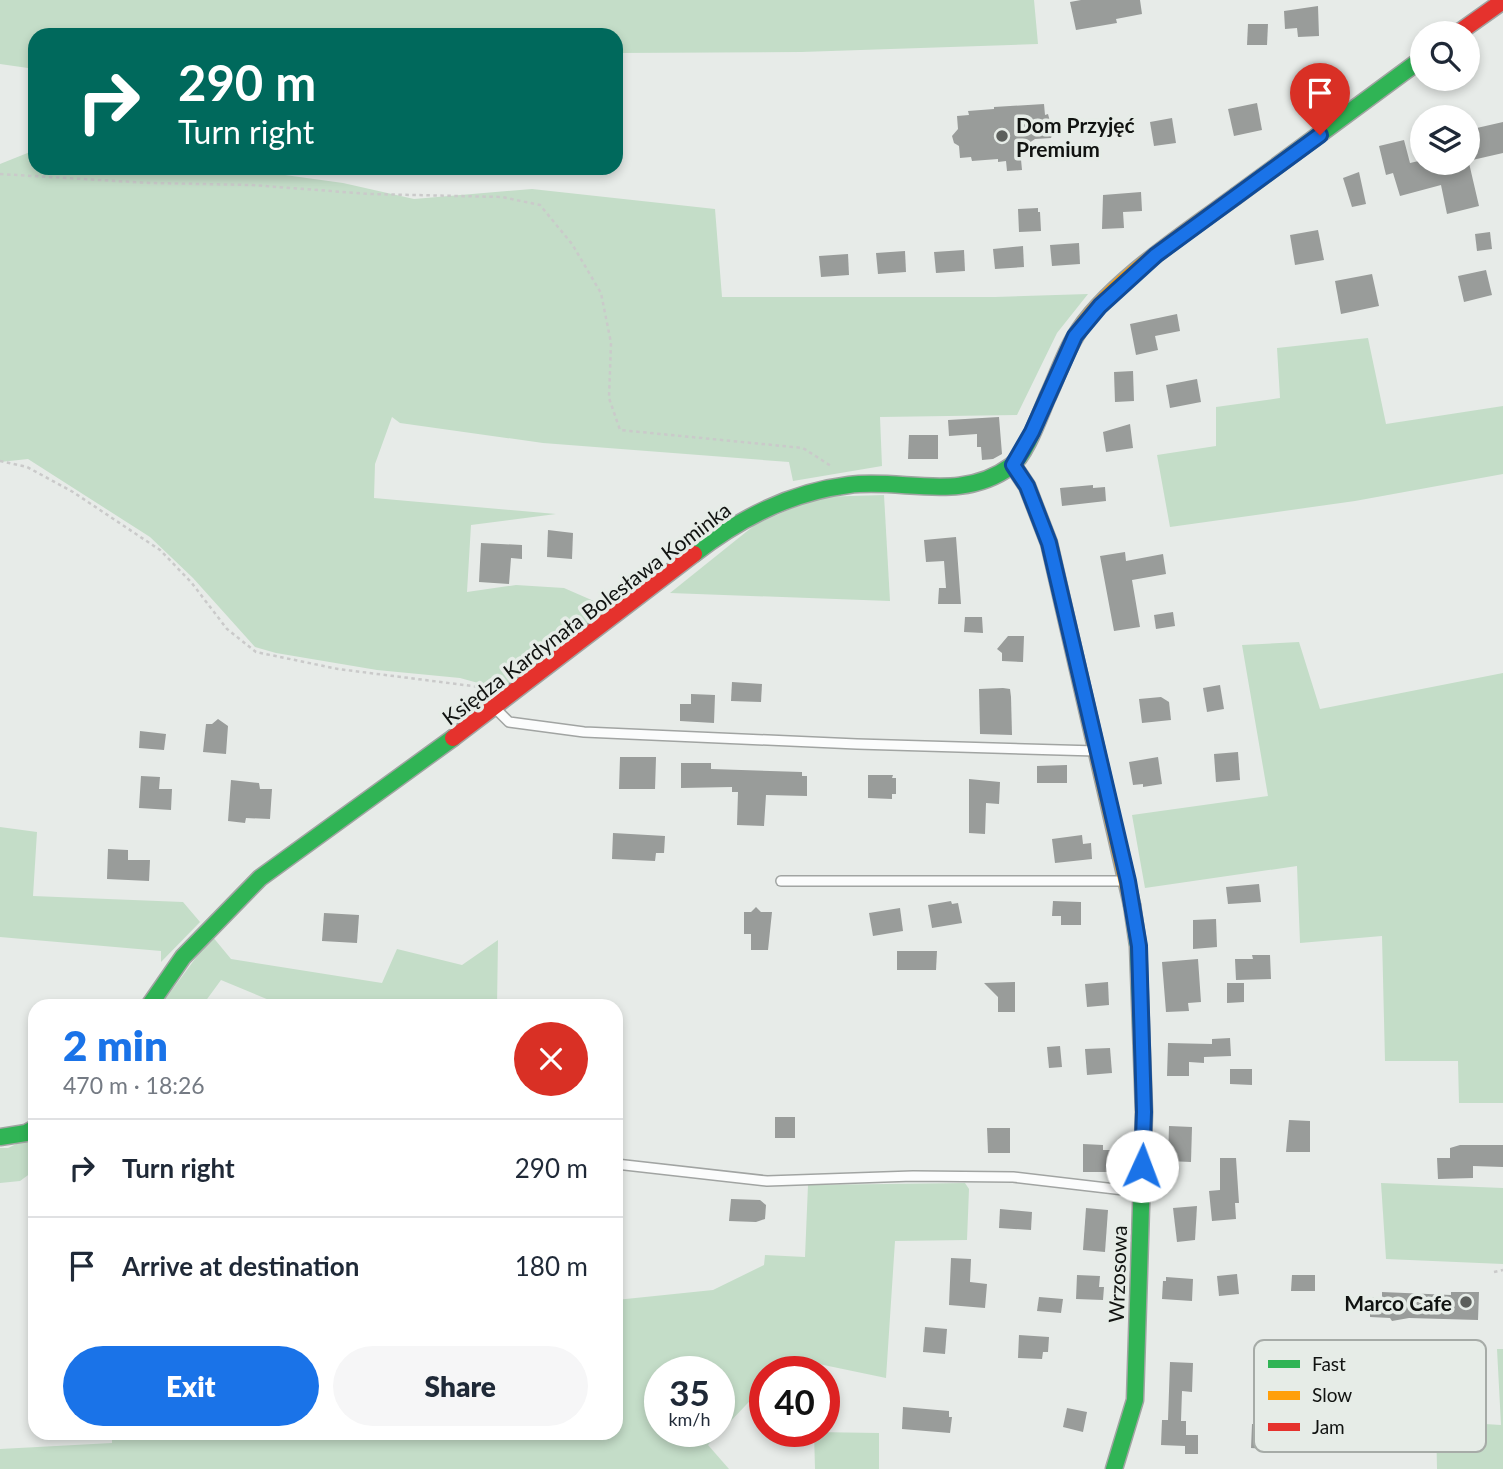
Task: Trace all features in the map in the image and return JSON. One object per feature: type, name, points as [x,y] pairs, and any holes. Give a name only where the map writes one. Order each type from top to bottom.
[{"type":"street","points":[[1475,21],[1503,1]]},
{"type":"street","points":[[1013,465],[1032,432],[1075,336],[1100,306],[1156,255],[1410,68]]},
{"type":"street","name":"Księdza Kardynała Bolesława Kominka","points":[[154,999],[183,957],[260,878],[495,708],[704,546],[766,506],[811,491],[852,484],[951,488],[984,481],[1013,465]]},
{"type":"street","name":"Wrzosowa","points":[[1013,465],[1027,486],[1049,543],[1128,881],[1139,946],[1144,1112],[1135,1399],[1114,1469]]},
{"type":"street","points":[[0,1137],[28,1132]]},
{"type":"lane","points":[[495,708],[509,722],[584,732],[1098,751]]},
{"type":"lane","points":[[781,881],[1128,881]]},
{"type":"lane","points":[[623,1165],[767,1181],[913,1176],[1013,1177],[1141,1192]]},
{"type":"path","points":[[0,174],[149,183],[239,184],[370,194],[502,197],[540,205],[572,244],[601,293],[611,343],[609,398],[620,430],[803,448],[822,458],[852,484]]},
{"type":"path","points":[[0,461],[27,467],[73,492],[160,550],[191,582],[227,629],[256,652],[338,669],[488,688]]},
{"type":"path","points":[[1494,1272],[1503,1270]]},
{"type":"green space","points":[[0,0],[1034,0],[1038,44],[801,52],[623,53],[623,28],[28,28],[28,68],[0,64]]},
{"type":"green space","points":[[28,153],[28,175],[285,175],[343,183],[414,199],[532,189],[715,209],[722,297],[995,297],[1088,294],[1057,333],[1017,415],[880,417],[882,466],[793,481],[789,462],[543,443],[400,423],[392,417],[375,464],[374,498],[556,514],[471,525],[467,592],[516,585],[564,588],[619,612],[515,693],[460,678],[377,670],[255,647],[193,578],[150,537],[28,459],[0,462],[0,164]]},
{"type":"green space","points":[[1368,338],[1386,424],[1503,406],[1503,474],[1355,501],[1170,527],[1157,455],[1216,446],[1216,407],[1280,398],[1277,348]]},
{"type":"green space","points":[[884,495],[890,601],[670,593],[756,524],[818,497]]},
{"type":"green space","points":[[1299,642],[1320,709],[1503,673],[1503,1103],[1459,1103],[1458,1061],[1385,1061],[1382,936],[1300,943],[1297,866],[1145,888],[1132,815],[1268,796],[1242,645]]},
{"type":"green space","points":[[0,827],[37,832],[33,896],[183,902],[200,922],[161,962],[161,951],[0,937]]},
{"type":"green space","points":[[212,936],[231,959],[382,983],[397,949],[462,965],[498,940],[497,999],[267,999],[221,980],[207,999],[165,999]]},
{"type":"green space","points":[[28,1138],[28,1175],[20,1181],[0,1183],[0,1148],[8,1148]]},
{"type":"green space","points":[[965,1183],[969,1189],[967,1240],[895,1241],[886,1378],[840,1368],[840,1356],[749,1356],[749,1402],[735,1417],[735,1356],[644,1356],[644,1447],[710,1447],[729,1469],[0,1469],[0,1449],[112,1443],[112,1440],[623,1440],[623,1299],[713,1290],[764,1265],[765,1255],[805,1257],[808,1185]]},
{"type":"green space","points":[[1381,1183],[1503,1188],[1503,1264],[1386,1259]]},
{"type":"green space","points":[[1497,1349],[1503,1349],[1503,1469],[1437,1469],[1437,1452],[1486,1452],[1486,1424],[1501,1425]]},
{"type":"green space","points":[[840,1432],[879,1433],[879,1469],[815,1469],[814,1447],[840,1447]]},
{"type":"building","points":[[1140,0],[1142,14],[1116,19],[1117,23],[1076,30],[1070,2]]},
{"type":"building","points":[[1318,6],[1319,36],[1298,37],[1297,28],[1285,29],[1284,11]]},
{"type":"building","points":[[1248,24],[1268,24],[1267,45],[1247,45]]},
{"type":"building","points":[[1257,103],[1262,130],[1234,136],[1228,109]]},
{"type":"building","name":"Dom Przyjęć Premium","points":[[1044,104],[1045,115],[1048,114],[1053,133],[1051,138],[1035,139],[1020,149],[1022,170],[1007,171],[1006,161],[998,162],[998,159],[972,161],[971,157],[960,158],[959,146],[954,143],[952,136],[958,129],[957,116],[969,115],[968,111],[994,107]]},
{"type":"building","points":[[1172,118],[1176,143],[1154,146],[1150,122]]},
{"type":"building","points":[[1503,122],[1503,153],[1480,158],[1480,127]]},
{"type":"building","points":[[1404,140],[1410,175],[1472,175],[1479,206],[1447,214],[1441,185],[1400,196],[1393,173],[1386,175],[1379,146]]},
{"type":"building","points":[[1359,172],[1366,204],[1352,207],[1343,178]]},
{"type":"building","points":[[1141,192],[1142,211],[1123,212],[1124,228],[1102,229],[1103,195]]},
{"type":"building","points":[[1038,208],[1041,231],[1019,232],[1018,209]]},
{"type":"building","points":[[1318,230],[1324,260],[1295,265],[1290,235]]},
{"type":"building","points":[[1490,232],[1492,249],[1477,251],[1475,234]]},
{"type":"building","points":[[1079,243],[1080,264],[1052,266],[1050,245]]},
{"type":"building","points":[[1023,246],[1024,267],[995,269],[993,249]]},
{"type":"building","points":[[964,250],[965,271],[936,273],[934,252]]},
{"type":"building","points":[[905,251],[906,272],[878,274],[876,253]]},
{"type":"building","points":[[848,254],[849,275],[821,277],[819,256]]},
{"type":"building","points":[[1486,270],[1492,295],[1464,302],[1458,276]]},
{"type":"building","points":[[1372,274],[1379,306],[1341,314],[1335,281]]},
{"type":"building","points":[[1177,314],[1180,331],[1155,336],[1158,350],[1136,355],[1130,324]]},
{"type":"building","points":[[1133,371],[1134,401],[1115,402],[1114,372]]},
{"type":"building","points":[[1197,379],[1201,402],[1170,408],[1166,385]]},
{"type":"building","points":[[999,417],[1002,454],[993,459],[982,460],[981,447],[977,447],[977,434],[949,436],[948,420]]},
{"type":"building","points":[[1130,424],[1133,448],[1106,452],[1103,432]]},
{"type":"building","points":[[909,435],[938,435],[938,459],[908,459]]},
{"type":"building","points":[[1093,485],[1093,488],[1105,487],[1106,501],[1062,506],[1060,488]]},
{"type":"building","points":[[548,530],[573,533],[572,559],[547,557]]},
{"type":"building","points":[[956,537],[961,604],[938,604],[939,588],[946,588],[944,561],[926,562],[924,540]]},
{"type":"building","points":[[481,543],[522,545],[522,559],[511,558],[509,584],[479,582]]},
{"type":"building","points":[[1125,552],[1126,561],[1163,554],[1166,574],[1132,580],[1140,627],[1114,631],[1100,556]]},
{"type":"building","points":[[1173,612],[1175,626],[1156,629],[1154,615]]},
{"type":"building","points":[[965,617],[982,617],[983,633],[964,632]]},
{"type":"building","points":[[1008,636],[1024,636],[1023,662],[1002,661],[1002,653],[997,649]]},
{"type":"building","points":[[732,682],[762,684],[761,702],[731,701]]},
{"type":"building","points":[[1220,685],[1224,709],[1207,712],[1203,688]]},
{"type":"building","points":[[979,689],[1010,689],[1012,735],[980,734]]},
{"type":"building","points":[[691,694],[715,695],[714,723],[680,721],[680,704],[691,704]]},
{"type":"building","points":[[1161,697],[1169,702],[1171,720],[1142,723],[1139,699]]},
{"type":"building","points":[[218,719],[228,726],[226,754],[203,752],[206,724],[212,724]]},
{"type":"building","points":[[140,731],[166,734],[164,750],[139,748]]},
{"type":"building","points":[[1238,752],[1240,780],[1216,782],[1214,754]]},
{"type":"building","points":[[620,757],[656,757],[655,789],[619,789]]},
{"type":"building","points":[[1158,757],[1162,784],[1143,787],[1143,784],[1133,785],[1129,762]]},
{"type":"building","points":[[681,763],[711,763],[711,769],[802,772],[802,776],[807,776],[807,796],[766,795],[764,826],[737,825],[738,792],[732,792],[732,787],[681,788]]},
{"type":"building","points":[[1067,765],[1067,783],[1037,783],[1037,766]]},
{"type":"building","points":[[868,775],[893,775],[892,778],[896,778],[896,794],[892,794],[892,799],[868,798]]},
{"type":"building","points":[[141,776],[160,777],[159,789],[172,789],[171,810],[139,808]]},
{"type":"building","points":[[969,779],[1000,782],[999,804],[986,803],[985,834],[969,833]]},
{"type":"building","points":[[231,780],[259,783],[260,789],[272,789],[270,819],[246,818],[245,823],[228,821]]},
{"type":"building","points":[[613,833],[665,836],[664,853],[656,853],[655,861],[612,859]]},
{"type":"building","points":[[1082,835],[1083,844],[1091,843],[1092,859],[1055,863],[1052,839]]},
{"type":"building","points":[[108,849],[128,850],[128,860],[150,860],[149,881],[107,879]]},
{"type":"building","points":[[1259,884],[1261,902],[1228,904],[1226,887]]},
{"type":"building","points":[[951,901],[952,904],[958,903],[962,923],[932,928],[928,905]]},
{"type":"building","points":[[1053,901],[1081,902],[1081,925],[1061,925],[1061,916],[1052,916]]},
{"type":"building","points":[[756,907],[761,912],[772,912],[768,950],[751,950],[751,934],[744,934],[744,912],[751,912]]},
{"type":"building","points":[[900,908],[903,931],[873,936],[869,913]]},
{"type":"building","points":[[324,913],[359,915],[357,943],[322,941]]},
{"type":"building","points":[[1216,919],[1217,947],[1193,949],[1193,920]]},
{"type":"building","points":[[897,951],[937,951],[936,970],[897,970]]},
{"type":"building","points":[[1252,955],[1270,955],[1271,979],[1236,980],[1235,959],[1253,959]]},
{"type":"building","points":[[1198,959],[1201,1002],[1188,1003],[1189,1011],[1166,1012],[1162,962]]},
{"type":"building","points":[[1015,982],[1015,1012],[998,1012],[998,997],[984,983]]},
{"type":"building","points":[[1108,982],[1109,1005],[1087,1007],[1085,984]]},
{"type":"building","points":[[1227,983],[1244,983],[1244,1002],[1227,1003]]},
{"type":"building","points":[[1230,1038],[1231,1056],[1204,1057],[1204,1063],[1189,1062],[1189,1076],[1167,1076],[1168,1043],[1212,1044],[1212,1039]]},
{"type":"building","points":[[1060,1046],[1062,1067],[1049,1068],[1047,1047]]},
{"type":"building","points":[[1110,1048],[1112,1073],[1087,1075],[1085,1049]]},
{"type":"building","points":[[1230,1069],[1252,1069],[1252,1085],[1230,1084]]},
{"type":"building","points":[[775,1117],[795,1117],[795,1138],[775,1138]]},
{"type":"building","points":[[1289,1120],[1310,1121],[1310,1152],[1286,1152]]},
{"type":"building","points":[[1169,1126],[1192,1127],[1191,1162],[1168,1161]]},
{"type":"building","points":[[987,1128],[1010,1128],[1010,1153],[988,1153]]},
{"type":"building","points":[[1083,1144],[1103,1145],[1103,1150],[1110,1150],[1109,1172],[1083,1172]]},
{"type":"building","points":[[1460,1145],[1503,1145],[1503,1167],[1473,1166],[1473,1178],[1438,1179],[1437,1158],[1450,1158],[1450,1148]]},
{"type":"building","points":[[1220,1158],[1236,1158],[1239,1203],[1235,1203],[1236,1219],[1212,1221],[1209,1191],[1220,1190]]},
{"type":"building","points":[[731,1199],[760,1200],[766,1205],[765,1219],[756,1222],[729,1221]]},
{"type":"building","points":[[1197,1206],[1195,1240],[1177,1242],[1173,1208]]},
{"type":"building","points":[[1086,1208],[1108,1210],[1105,1252],[1083,1250]]},
{"type":"building","points":[[1000,1209],[1032,1212],[1031,1230],[999,1228]]},
{"type":"building","points":[[951,1258],[971,1259],[970,1282],[987,1284],[985,1308],[949,1305]]},
{"type":"building","points":[[1237,1274],[1239,1294],[1219,1296],[1217,1276]]},
{"type":"building","points":[[1077,1275],[1100,1276],[1099,1287],[1104,1287],[1103,1300],[1076,1299]]},
{"type":"building","points":[[1292,1275],[1315,1275],[1315,1291],[1291,1291]]},
{"type":"building","points":[[1166,1277],[1193,1279],[1192,1301],[1162,1299],[1163,1281],[1166,1281]]},
{"type":"building","points":[[1382,1292],[1451,1295],[1451,1292],[1479,1292],[1478,1320],[1409,1318],[1392,1321],[1390,1318],[1370,1317],[1370,1297],[1382,1297]]},
{"type":"building","points":[[1039,1297],[1063,1299],[1061,1313],[1037,1311]]},
{"type":"building","points":[[925,1327],[947,1329],[945,1354],[923,1352]]},
{"type":"building","points":[[1019,1335],[1049,1337],[1048,1352],[1043,1352],[1042,1359],[1018,1358]]},
{"type":"building","points":[[1170,1362],[1193,1363],[1192,1392],[1182,1391],[1181,1421],[1186,1421],[1186,1435],[1198,1435],[1198,1454],[1185,1454],[1185,1446],[1161,1445],[1162,1420],[1168,1420]]},
{"type":"building","points":[[903,1407],[949,1411],[949,1417],[952,1417],[950,1433],[902,1429]]},
{"type":"building","points":[[1067,1408],[1087,1412],[1083,1432],[1063,1427]]},
{"type":"building","points":[[1252,1424],[1254,1424],[1254,1448],[1251,1448]]},
{"type":"traffic: fast","points":[[1236,196],[1410,68]]},
{"type":"traffic: fast","points":[[694,554],[748,518],[787,500],[828,488],[870,484],[952,486],[972,484],[992,477],[1017,461],[1048,396]]},
{"type":"traffic: fast","points":[[154,999],[183,957],[260,878],[453,738]]},
{"type":"traffic: fast","points":[[1114,1469],[1135,1400],[1144,1112],[1138,946],[1132,905]]},
{"type":"traffic: fast","points":[[0,1137],[28,1132]]},
{"type":"traffic: slow","points":[[1048,396],[1075,337],[1106,298],[1148,260],[1236,196]]},
{"type":"traffic: slow","points":[[1013,465],[1027,486],[1049,543],[1132,905]]},
{"type":"traffic: jam","points":[[1475,21],[1503,1]]},
{"type":"traffic: jam","points":[[453,738],[694,554]]},
{"type":"place","name":"Dom Przyjęć Premium","points":[[1002,136]]},
{"type":"place","name":"Marco Cafe","points":[[1466,1302]]},
{"type":"route","points":[[1142,1166],[1144,1112],[1139,946],[1128,881],[1049,543],[1027,486],[1013,465],[1032,432],[1075,336],[1100,306],[1156,255],[1320,135]]}]
